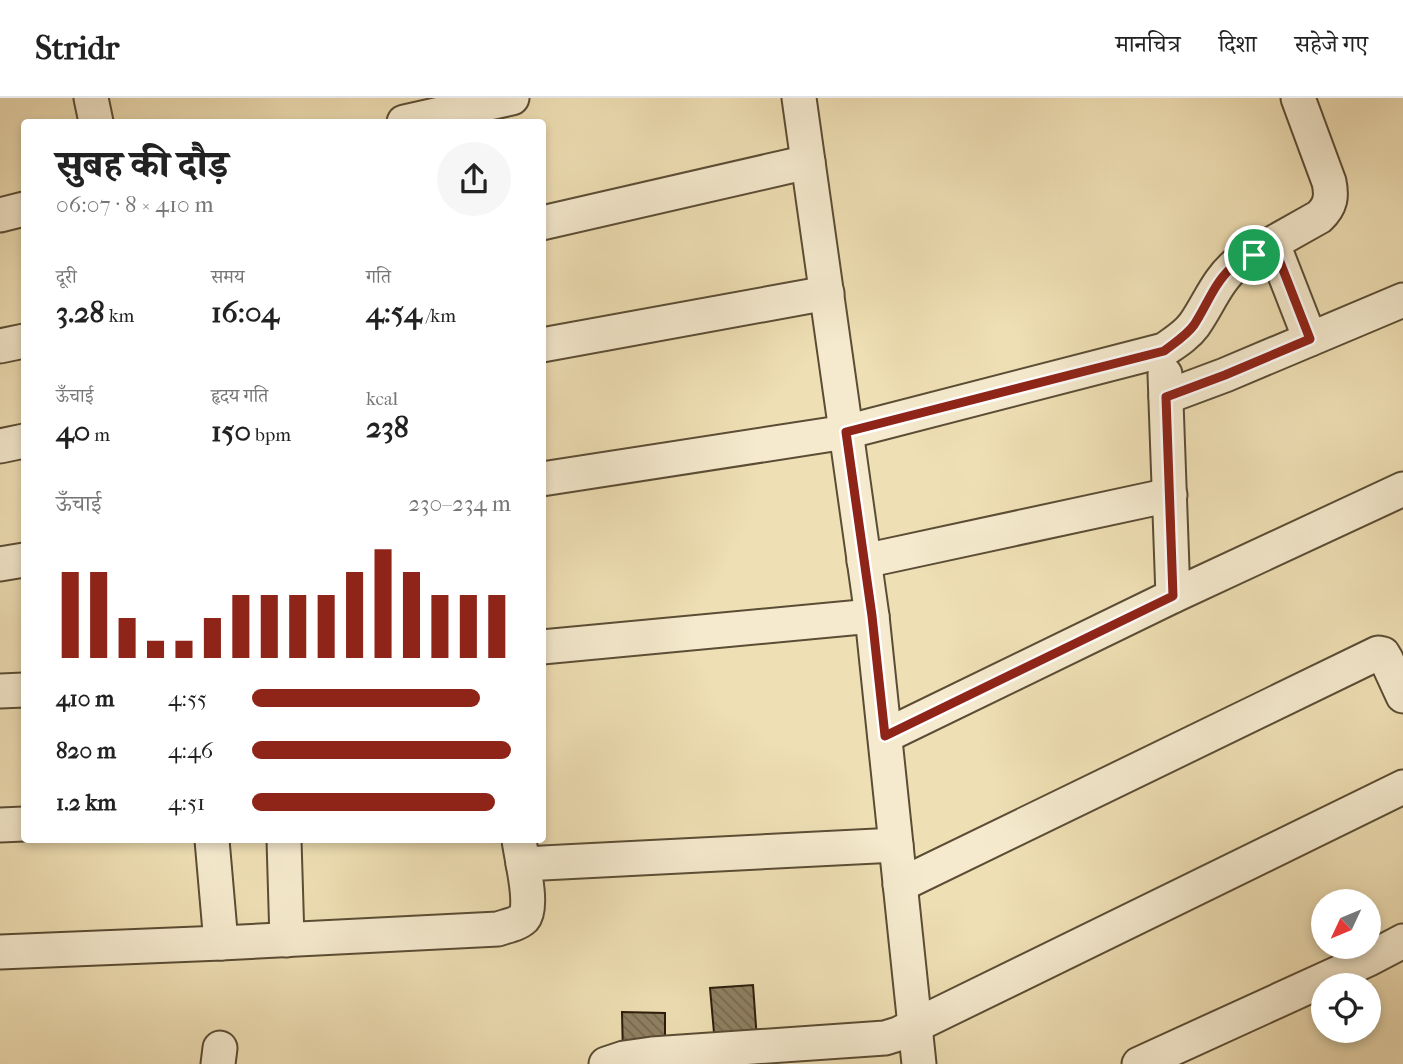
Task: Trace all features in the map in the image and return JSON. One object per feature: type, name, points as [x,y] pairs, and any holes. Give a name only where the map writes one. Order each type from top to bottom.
[{"type":"street","points":[[91,98],[95,119]]},
{"type":"street","points":[[418,119],[512,98]]},
{"type":"street","points":[[799,98],[872,616],[919,1064]]},
{"type":"street","points":[[546,478],[846,432],[1164,351],[1193,327],[1229,270],[1326,210],[1331,194],[1329,182],[1298,98]]},
{"type":"street","points":[[546,222],[808,162]]},
{"type":"street","points":[[0,215],[21,210]]},
{"type":"street","points":[[1273,244],[1310,339]]},
{"type":"street","points":[[546,344],[827,293]]},
{"type":"street","points":[[1166,397],[1403,300]]},
{"type":"street","points":[[0,346],[21,342]]},
{"type":"street","points":[[1164,351],[1173,596]]},
{"type":"street","points":[[0,446],[21,442]]},
{"type":"street","points":[[885,736],[1173,596],[1403,489]]},
{"type":"street","points":[[864,561],[1170,495]]},
{"type":"street","points":[[0,564],[21,560]]},
{"type":"street","points":[[546,647],[872,616]]},
{"type":"street","points":[[900,885],[1378,653],[1383,654],[1386,659],[1403,696]]},
{"type":"street","points":[[0,691],[21,690]]},
{"type":"street","points":[[606,1064],[652,1054],[885,1038],[898,1034],[1403,787]]},
{"type":"street","points":[[0,825],[21,824]]},
{"type":"street","points":[[212,843],[221,943]]},
{"type":"street","points":[[284,843],[287,940]]},
{"type":"street","points":[[0,952],[498,929],[523,920],[528,912],[521,852],[896,845]]},
{"type":"street","points":[[1139,1064],[1403,941]]},
{"type":"building","points":[[753,985],[757,1040],[715,1044],[710,988]]},
{"type":"building","points":[[622,1012],[665,1013],[665,1052],[623,1055]]},
{"type":"route","points":[[1273,244],[1310,339],[1166,397],[1173,596],[885,736],[872,616],[846,432],[1164,351],[1193,327],[1229,270],[1254,255],[1273,244]]}]
